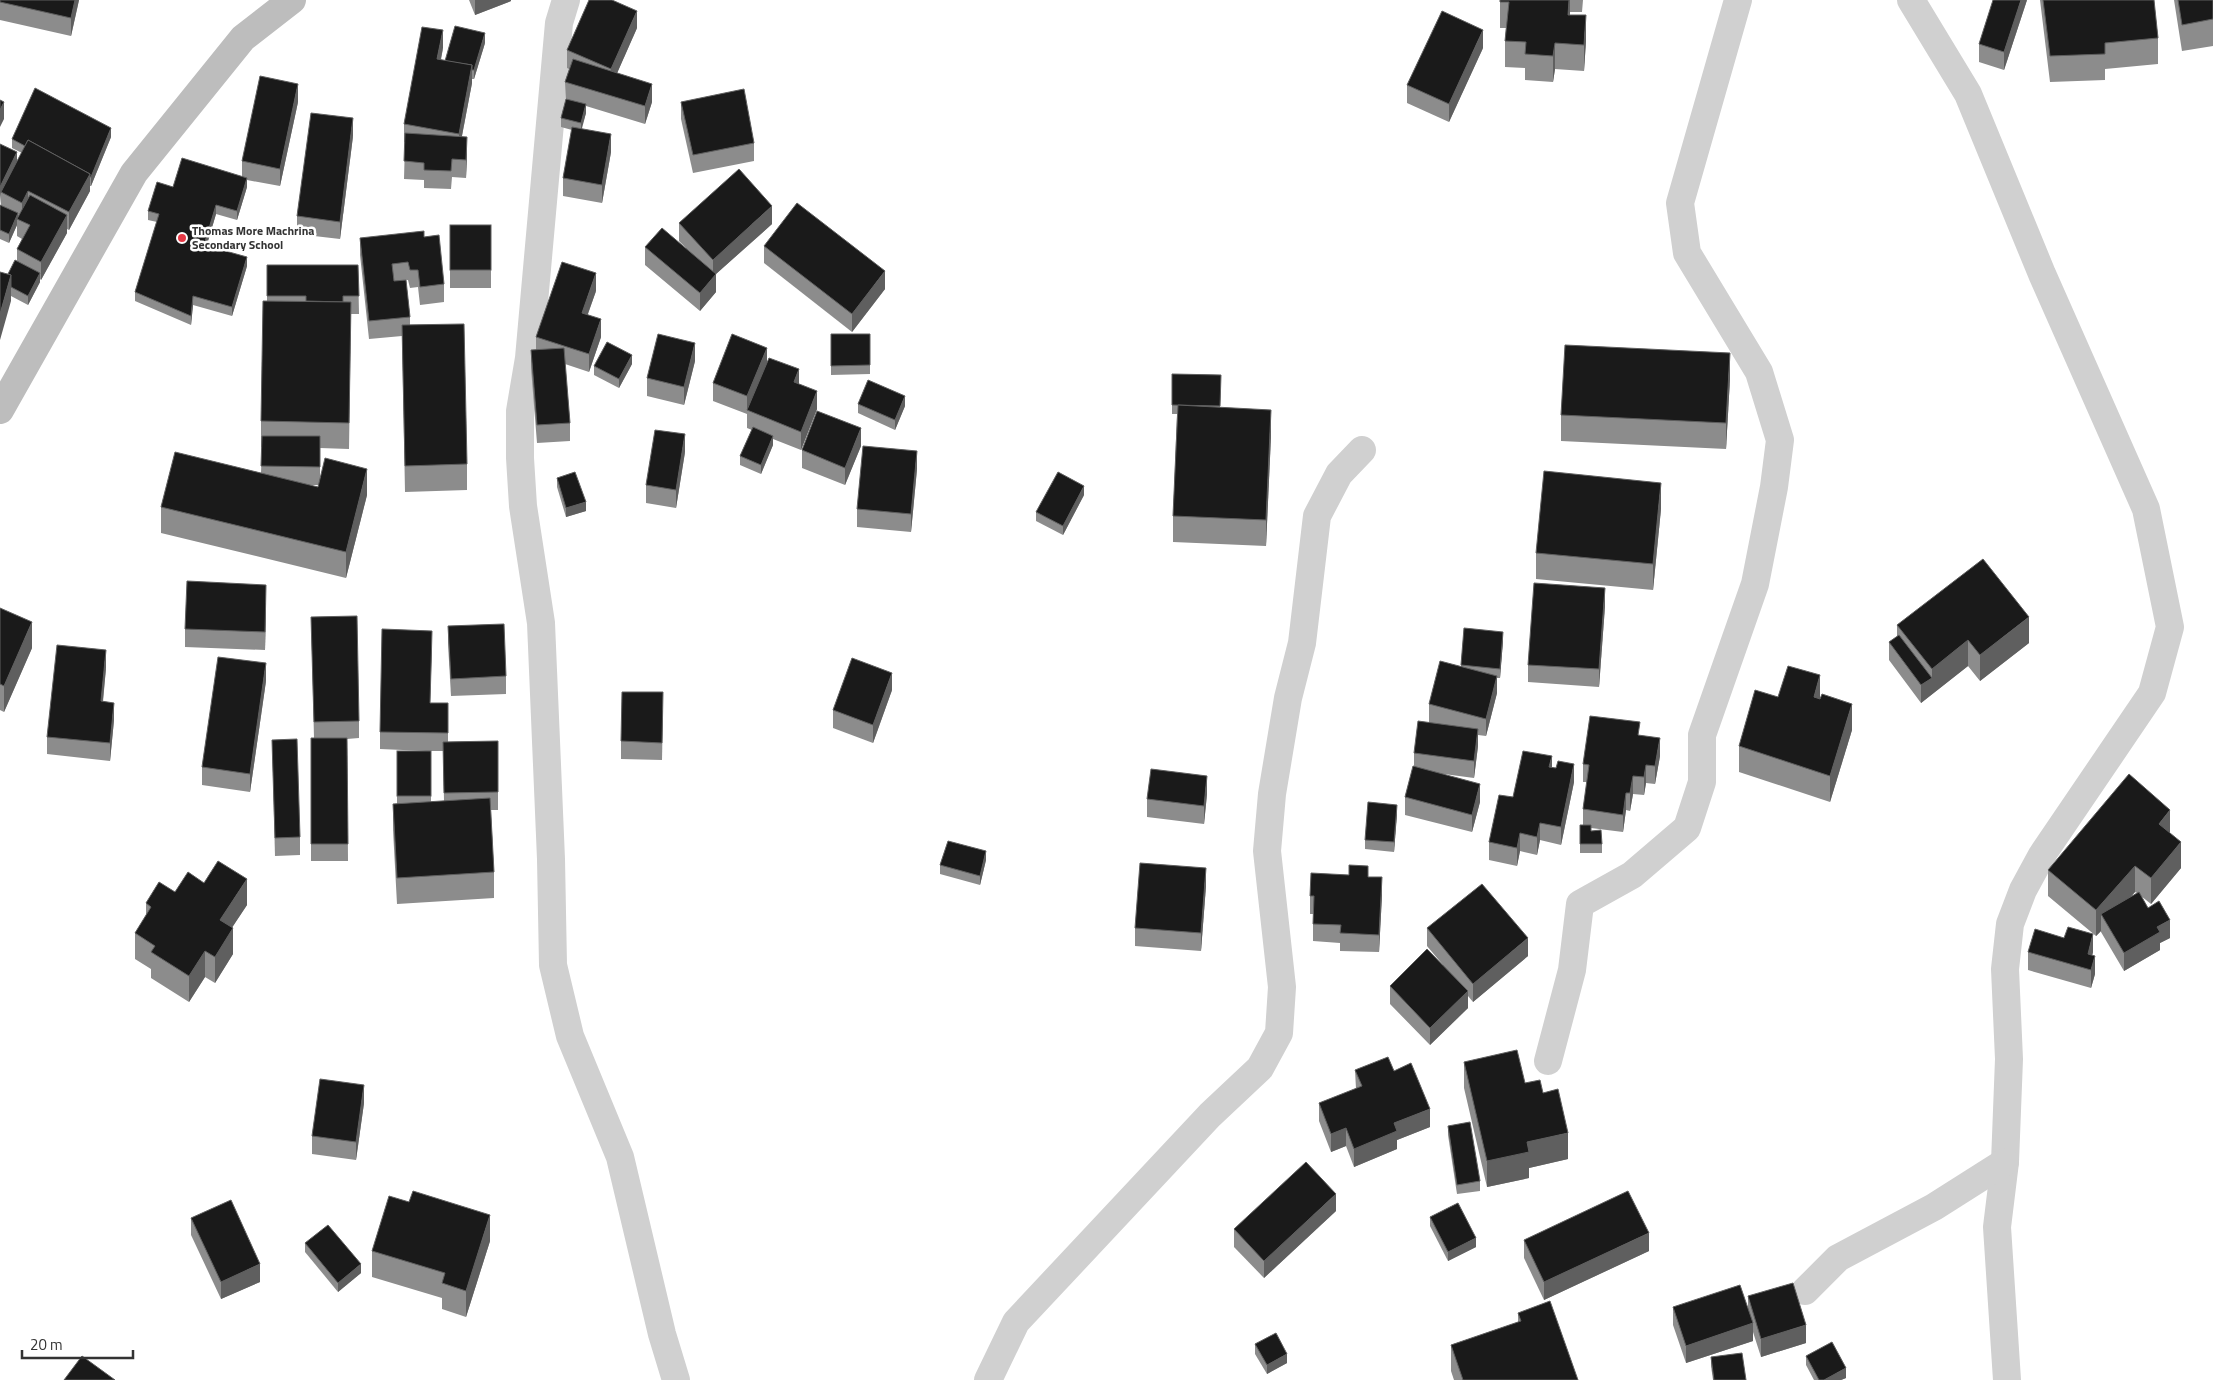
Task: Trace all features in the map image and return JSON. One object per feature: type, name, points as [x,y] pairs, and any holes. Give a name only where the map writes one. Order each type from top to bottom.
[{"type":"street","points":[[0,410],[134,173],[243,38],[292,0]]},
{"type":"street","points":[[566,0],[559,23],[529,358],[520,411],[523,506],[541,623],[551,859],[553,965],[570,1036],[620,1157],[662,1334],[676,1380]]},
{"type":"street","points":[[1548,1061],[1572,970],[1580,904],[1632,875],[1688,828],[1702,782],[1702,735],[1755,584],[1774,487],[1780,440],[1759,372],[1688,253],[1680,203],[1711,102],[1738,0]]},
{"type":"street","points":[[1911,0],[1968,94],[2042,274],[2146,509],[2170,627],[2152,693],[2042,855],[2023,890],[2010,924],[2005,969],[2009,1059],[2005,1162],[1997,1227],[2007,1380]]},
{"type":"street","points":[[988,1380],[1016,1322],[1190,1136],[1260,1068],[1278,1033],[1282,988],[1268,851],[1272,794],[1288,698],[1302,643],[1317,516],[1339,474],[1362,450]]},
{"type":"street","points":[[1805,1291],[1838,1258],[1934,1206],[2005,1162]]},
{"type":"building","points":[[0,0],[75,0],[71,18],[0,2]]},
{"type":"building","points":[[589,0],[612,0],[637,11],[611,69],[567,50]]},
{"type":"building","points":[[1500,0],[1569,0],[1568,15],[1586,15],[1584,45],[1555,43],[1553,56],[1525,54],[1526,42],[1505,41],[1509,2],[1500,2]]},
{"type":"building","points":[[1993,0],[2021,0],[2004,52],[1979,44]]},
{"type":"building","points":[[2043,0],[2154,0],[2158,38],[2105,43],[2105,54],[2050,56]]},
{"type":"building","points":[[2178,0],[2213,0],[2213,19],[2182,25]]},
{"type":"building","points":[[1442,11],[1483,30],[1449,104],[1407,85]]},
{"type":"building","points":[[455,26],[485,33],[474,70],[472,70],[472,65],[445,61]]},
{"type":"building","points":[[422,27],[443,30],[437,59],[472,65],[459,134],[404,124]]},
{"type":"building","points":[[573,59],[652,84],[645,106],[565,82]]},
{"type":"building","points":[[260,76],[298,84],[280,169],[242,161]]},
{"type":"building","points":[[35,88],[111,128],[91,177],[90,174],[28,140],[25,146],[12,139]]},
{"type":"building","points":[[744,89],[754,143],[693,155],[681,102]]},
{"type":"building","points":[[566,99],[586,104],[581,123],[561,118]]},
{"type":"building","points":[[0,100],[4,102],[0,110]]},
{"type":"building","points":[[311,113],[353,118],[340,222],[297,216]]},
{"type":"building","points":[[572,127],[611,134],[602,185],[563,178]]},
{"type":"building","points":[[405,133],[467,137],[466,160],[452,159],[451,171],[424,170],[424,163],[404,161]]},
{"type":"building","points":[[28,140],[90,174],[69,212],[28,191],[22,203],[1,192]]},
{"type":"building","points":[[0,144],[17,152],[0,187]]},
{"type":"building","name":"Thomas More Machrina Secondary School","points":[[182,158],[247,178],[237,211],[216,205],[204,245],[247,257],[232,307],[193,296],[191,316],[135,292],[159,214],[148,211],[157,182],[173,187]]},
{"type":"building","points":[[739,169],[772,206],[713,260],[679,223]]},
{"type":"building","points":[[30,195],[67,215],[41,262],[17,249],[30,225],[17,219]]},
{"type":"building","points":[[797,203],[885,271],[852,314],[764,246]]},
{"type":"building","points":[[0,205],[18,213],[9,234],[0,230]]},
{"type":"building","points":[[450,225],[491,225],[491,270],[450,270]]},
{"type":"building","points":[[662,228],[716,274],[700,293],[645,247]]},
{"type":"building","points":[[424,231],[424,237],[439,235],[444,284],[420,287],[418,270],[410,270],[408,262],[392,264],[394,281],[406,280],[410,317],[369,321],[360,238]]},
{"type":"building","points":[[15,260],[40,273],[28,296],[11,287],[11,275],[8,274]]},
{"type":"building","points":[[562,262],[596,273],[582,313],[601,319],[589,354],[536,337]]},
{"type":"building","points":[[267,265],[358,265],[359,296],[343,296],[343,302],[306,301],[306,296],[267,296]]},
{"type":"building","points":[[0,272],[11,275],[0,314]]},
{"type":"building","points":[[263,301],[351,302],[349,423],[261,421]]},
{"type":"building","points":[[464,324],[467,464],[405,466],[402,325]]},
{"type":"building","points":[[658,334],[695,343],[684,387],[647,378]]},
{"type":"building","points":[[732,334],[767,348],[747,396],[713,383]]},
{"type":"building","points":[[831,334],[870,334],[870,365],[831,366]]},
{"type":"building","points":[[607,342],[632,355],[619,379],[594,366]]},
{"type":"building","points":[[1565,345],[1730,353],[1726,423],[1561,415]]},
{"type":"building","points":[[564,348],[570,423],[537,425],[531,350]]},
{"type":"building","points":[[769,358],[799,369],[794,382],[817,391],[801,432],[747,410]]},
{"type":"building","points":[[1172,374],[1221,375],[1220,406],[1172,405]]},
{"type":"building","points":[[868,380],[905,396],[895,420],[858,404]]},
{"type":"building","points":[[1178,405],[1271,410],[1266,520],[1173,516]]},
{"type":"building","points":[[817,411],[861,428],[845,468],[802,450]]},
{"type":"building","points":[[753,427],[773,436],[761,465],[740,456]]},
{"type":"building","points":[[655,430],[685,434],[676,490],[646,485]]},
{"type":"building","points":[[262,436],[320,436],[320,467],[261,466]]},
{"type":"building","points":[[863,446],[917,451],[911,514],[857,509]]},
{"type":"building","points":[[175,452],[318,487],[325,458],[367,469],[346,552],[161,507]]},
{"type":"building","points":[[1544,471],[1661,483],[1653,564],[1536,553]]},
{"type":"building","points":[[575,472],[586,502],[566,508],[557,478]]},
{"type":"building","points":[[1058,472],[1084,486],[1063,526],[1036,512]]},
{"type":"building","points":[[1983,559],[2029,617],[1980,655],[1968,640],[1932,669],[1897,625]]},
{"type":"building","points":[[187,581],[266,585],[265,632],[185,629]]},
{"type":"building","points":[[1534,583],[1605,588],[1599,669],[1528,665]]},
{"type":"building","points":[[0,608],[32,622],[4,686],[0,684]]},
{"type":"building","points":[[357,616],[359,721],[314,722],[311,617]]},
{"type":"building","points":[[504,624],[506,676],[451,679],[448,626]]},
{"type":"building","points":[[1464,628],[1503,632],[1500,669],[1461,665]]},
{"type":"building","points":[[382,629],[432,631],[430,703],[448,703],[448,733],[380,732]]},
{"type":"building","points":[[1899,635],[1932,678],[1921,685],[1889,642]]},
{"type":"building","points":[[57,645],[106,650],[101,701],[114,703],[110,743],[47,737]]},
{"type":"building","points":[[218,657],[266,663],[250,774],[202,767]]},
{"type":"building","points":[[852,658],[892,673],[873,725],[833,710]]},
{"type":"building","points":[[1440,661],[1497,676],[1486,719],[1429,704]]},
{"type":"building","points":[[1788,666],[1820,675],[1814,697],[1820,699],[1822,694],[1852,704],[1830,776],[1739,746],[1755,690],[1778,697]]},
{"type":"building","points":[[622,692],[663,692],[662,743],[621,741]]},
{"type":"building","points":[[1590,716],[1640,722],[1638,735],[1660,738],[1655,766],[1646,765],[1644,777],[1633,776],[1630,793],[1626,793],[1623,815],[1583,809],[1589,765],[1583,764]]},
{"type":"building","points":[[1418,721],[1478,729],[1474,761],[1414,753]]},
{"type":"building","points":[[311,738],[347,738],[348,844],[311,844]]},
{"type":"building","points":[[297,739],[300,837],[275,838],[272,740]]},
{"type":"building","points":[[498,741],[498,792],[444,793],[443,742]]},
{"type":"building","points":[[397,751],[431,751],[431,796],[397,796]]},
{"type":"building","points":[[1523,751],[1552,756],[1549,767],[1556,768],[1558,761],[1574,764],[1561,827],[1540,823],[1537,837],[1520,833],[1517,848],[1489,842],[1499,795],[1513,797]]},
{"type":"building","points":[[1413,766],[1480,784],[1472,815],[1405,797]]},
{"type":"building","points":[[1151,769],[1207,776],[1204,806],[1147,799]]},
{"type":"building","points":[[2129,774],[2170,810],[2159,824],[2181,842],[2151,878],[2135,866],[2096,910],[2048,870]]},
{"type":"building","points":[[490,798],[494,872],[397,878],[393,804]]},
{"type":"building","points":[[1368,802],[1397,805],[1394,842],[1365,840]]},
{"type":"building","points":[[1580,825],[1591,825],[1591,831],[1601,830],[1602,844],[1580,844]]},
{"type":"building","points":[[948,841],[986,851],[980,876],[940,865]]},
{"type":"building","points":[[218,861],[247,879],[220,920],[233,928],[215,957],[205,951],[189,976],[151,952],[155,946],[135,933],[151,907],[146,903],[159,882],[175,892],[188,872],[204,883]]},
{"type":"building","points":[[1140,863],[1206,868],[1201,933],[1135,928]]},
{"type":"building","points":[[1349,865],[1368,866],[1368,877],[1382,877],[1379,935],[1340,933],[1341,925],[1313,924],[1314,896],[1310,896],[1311,873],[1349,875]]},
{"type":"building","points":[[1482,884],[1528,938],[1473,984],[1427,928]]},
{"type":"building","points":[[2139,892],[2148,908],[2159,901],[2170,920],[2157,927],[2160,932],[2124,953],[2101,914]]},
{"type":"building","points":[[2068,927],[2093,934],[2088,954],[2095,956],[2091,970],[2028,952],[2035,929],[2064,938]]},
{"type":"building","points":[[1427,949],[1468,991],[1430,1028],[1390,986]]},
{"type":"building","points":[[1517,1050],[1525,1083],[1540,1080],[1543,1093],[1558,1089],[1568,1133],[1527,1142],[1529,1152],[1487,1161],[1464,1062]]},
{"type":"building","points":[[1388,1057],[1394,1071],[1411,1063],[1430,1109],[1394,1123],[1397,1131],[1354,1149],[1346,1128],[1331,1134],[1319,1103],[1362,1086],[1355,1070]]},
{"type":"building","points":[[320,1079],[364,1085],[356,1142],[312,1136]]},
{"type":"building","points":[[1470,1122],[1480,1181],[1457,1185],[1448,1126]]},
{"type":"building","points":[[1306,1162],[1336,1194],[1264,1261],[1234,1229]]},
{"type":"building","points":[[413,1191],[490,1215],[466,1291],[442,1283],[445,1273],[372,1251],[389,1196],[409,1202]]},
{"type":"building","points":[[1628,1191],[1649,1233],[1544,1282],[1524,1240]]},
{"type":"building","points":[[231,1200],[260,1264],[221,1282],[191,1218]]},
{"type":"building","points":[[1458,1203],[1476,1238],[1448,1252],[1430,1217]]},
{"type":"building","points":[[328,1225],[361,1264],[338,1283],[305,1243]]},
{"type":"building","points":[[1793,1283],[1806,1325],[1761,1339],[1748,1296]]},
{"type":"building","points":[[1740,1285],[1753,1323],[1686,1346],[1673,1307]]},
{"type":"building","points":[[1550,1301],[1578,1380],[1463,1380],[1451,1345],[1521,1321],[1518,1313]]},
{"type":"building","points":[[1276,1333],[1287,1354],[1267,1365],[1255,1344]]},
{"type":"building","points":[[1832,1342],[1846,1368],[1824,1380],[1819,1380],[1806,1356]]},
{"type":"building","points":[[1742,1353],[1746,1380],[1714,1380],[1711,1357]]},
{"type":"building","points":[[82,1356],[115,1380],[64,1380]]},
{"type":"place","name":"Thomas More Machrina Secondary School","points":[[182,238]]}]
